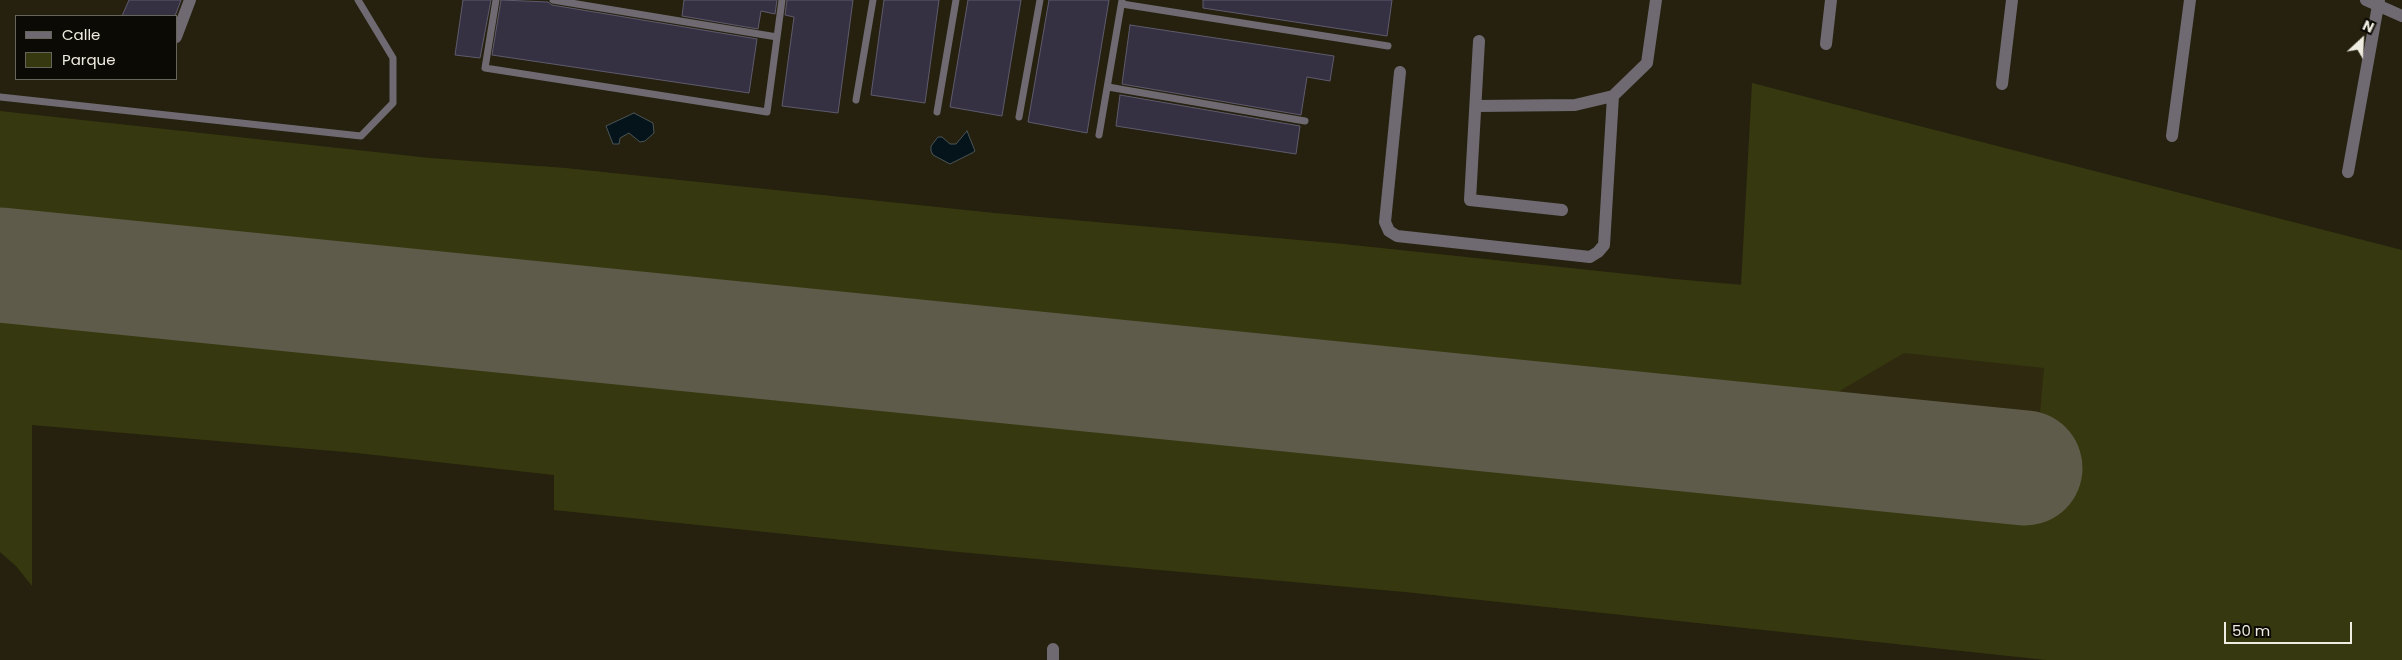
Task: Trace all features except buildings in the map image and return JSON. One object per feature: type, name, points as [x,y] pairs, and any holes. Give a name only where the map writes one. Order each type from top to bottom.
[{"type":"street","points":[[178,32],[190,0]]},
{"type":"street","points":[[1477,106],[1575,105],[1613,96],[1647,63],[1656,0]]},
{"type":"street","points":[[1826,44],[1831,0]]},
{"type":"street","points":[[2002,84],[2012,0]]},
{"type":"street","points":[[2172,136],[2190,0]]},
{"type":"street","points":[[2366,0],[2379,3],[2402,16]]},
{"type":"street","points":[[2348,172],[2379,3]]},
{"type":"street","points":[[1479,41],[1477,106],[1470,200],[1562,210]]},
{"type":"street","points":[[1400,72],[1385,222],[1389,231],[1397,236],[1590,257],[1598,252],[1604,245],[1613,96]]},
{"type":"lane","points":[[0,98],[361,136],[393,104],[393,58],[358,0]]},
{"type":"lane","points":[[496,0],[485,68],[767,112],[782,0]]},
{"type":"lane","points":[[553,0],[777,37]]},
{"type":"lane","points":[[856,100],[873,0]]},
{"type":"lane","points":[[937,112],[956,0]]},
{"type":"lane","points":[[1019,117],[1040,0]]},
{"type":"lane","points":[[1099,135],[1122,2],[1388,46]]},
{"type":"lane","points":[[1108,87],[1306,121]]},
{"type":"shaded area","points":[[0,113],[430,159],[565,168],[994,213],[1343,244],[1674,279],[2127,315],[2402,660],[2047,660],[1405,592],[959,552],[554,510],[554,475],[357,453],[32,425],[32,586],[16,566],[0,552]]},
{"type":"shaded area","points":[[634,113],[653,123],[654,133],[645,141],[640,142],[629,133],[620,138],[619,144],[613,144],[606,126]]},
{"type":"shaded area","points":[[967,131],[975,151],[950,164],[933,155],[931,146],[938,137],[942,137],[950,144],[956,144]]},
{"type":"green space","points":[[1752,83],[2402,250],[2402,660],[2047,660],[1405,592],[959,552],[554,510],[554,475],[357,453],[32,425],[32,586],[16,566],[0,552],[0,321],[2031,515],[2044,368],[1904,353],[1816,405],[0,225],[0,111],[430,158],[565,168],[994,213],[1343,244],[1741,285]]},
{"type":"runway","points":[[0,265],[2025,468]]}]
